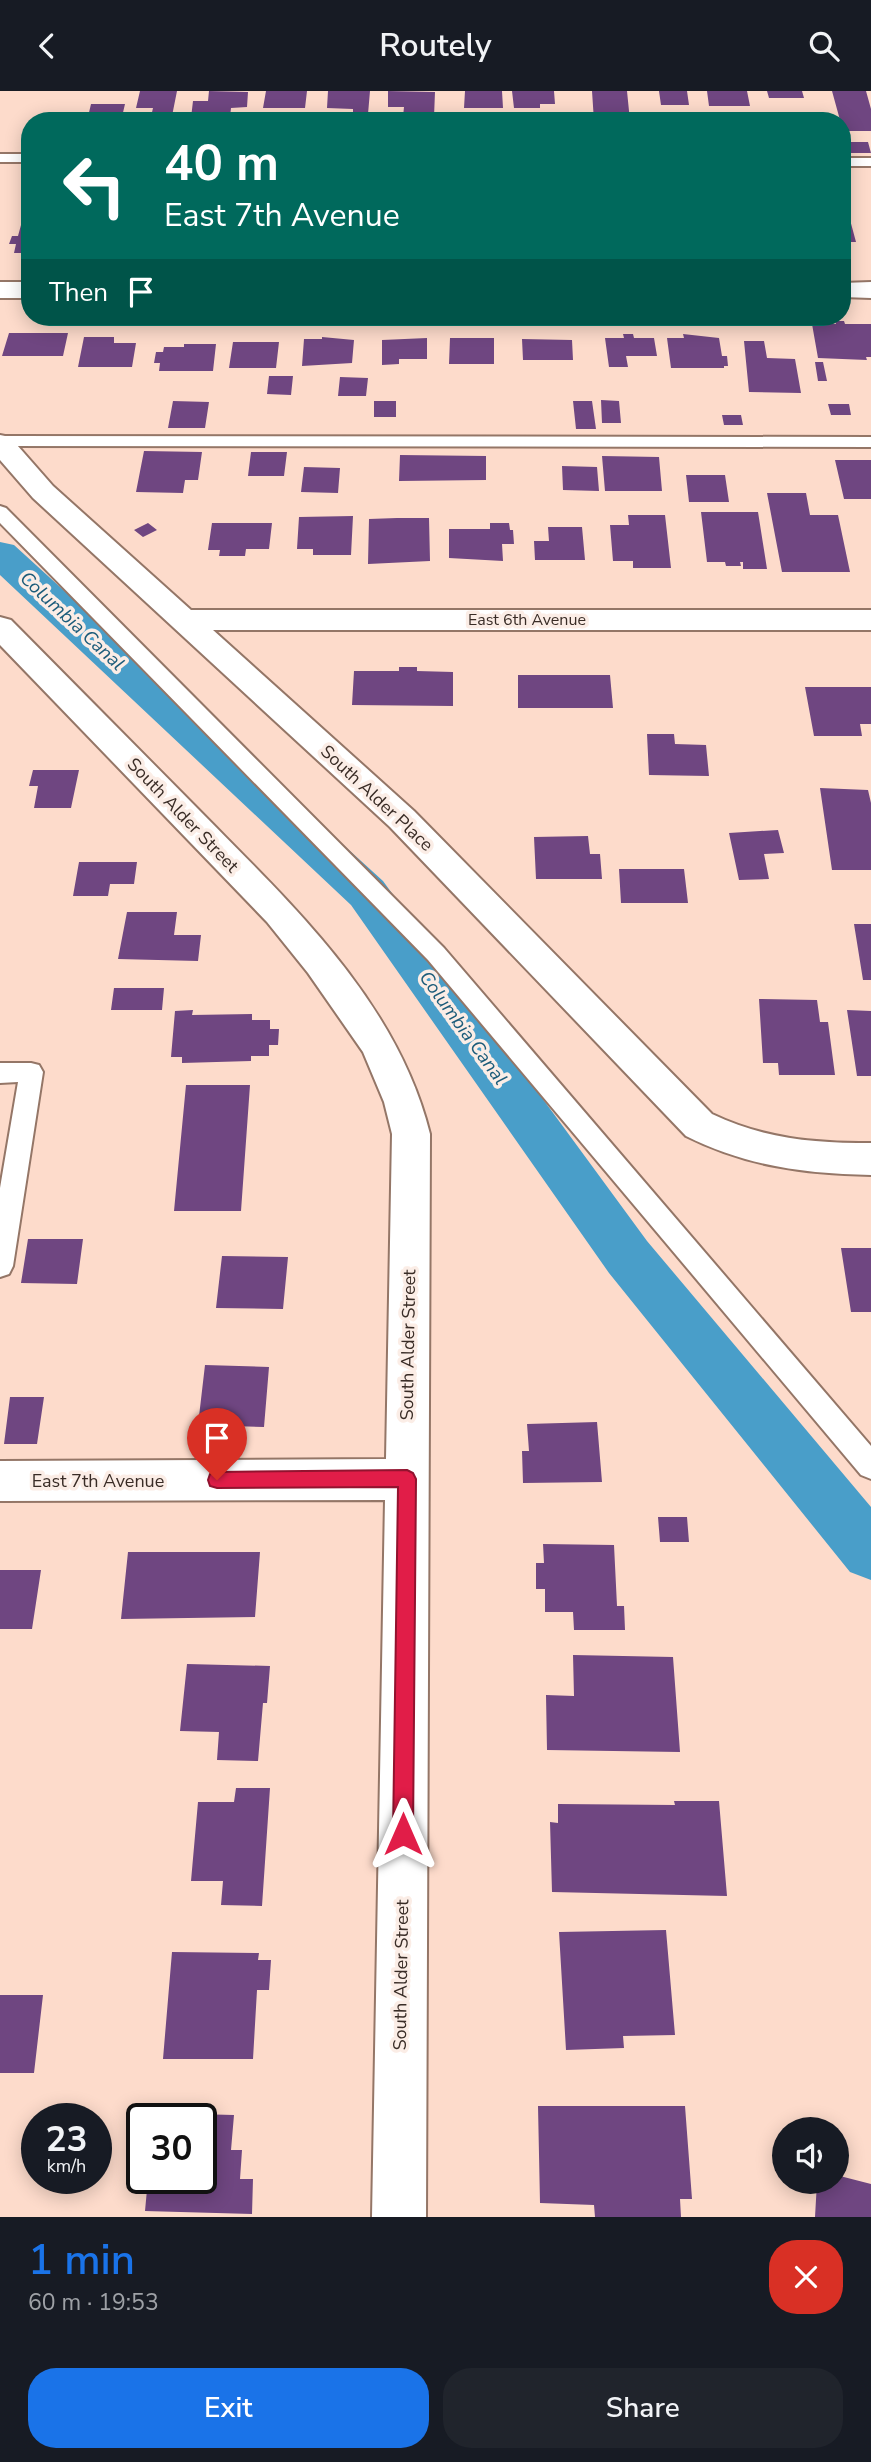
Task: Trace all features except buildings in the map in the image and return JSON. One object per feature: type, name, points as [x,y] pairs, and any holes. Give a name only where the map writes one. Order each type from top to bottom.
[{"type":"street","points":[[0,290],[21,290]]},
{"type":"street","points":[[851,291],[871,291]]},
{"type":"street","name":"South Alder Place","points":[[0,442],[43,492],[402,818],[699,1125],[752,1149],[793,1156],[871,1159]]},
{"type":"street","name":"East 6th Avenue","points":[[183,619],[871,620]]},
{"type":"street","name":"South Alder Street","points":[[0,627],[279,913],[320,963],[387,1058],[400,1087],[411,1133],[399,2217]]},
{"type":"street","name":"East 7th Avenue","points":[[0,1481],[407,1479]]},
{"type":"lane","points":[[0,158],[21,158]]},
{"type":"lane","points":[[851,162],[871,162]]},
{"type":"lane","points":[[0,442],[871,442]]},
{"type":"lane","points":[[0,512],[436,954],[871,1466]]},
{"type":"lane","points":[[0,1073],[31,1072],[0,1266]]},
{"type":"waterway","name":"Columbia Canal","points":[[0,554],[367,893],[628,1257],[871,1552]]},
{"type":"route","points":[[217,1480],[407,1479],[403,1834]]}]
